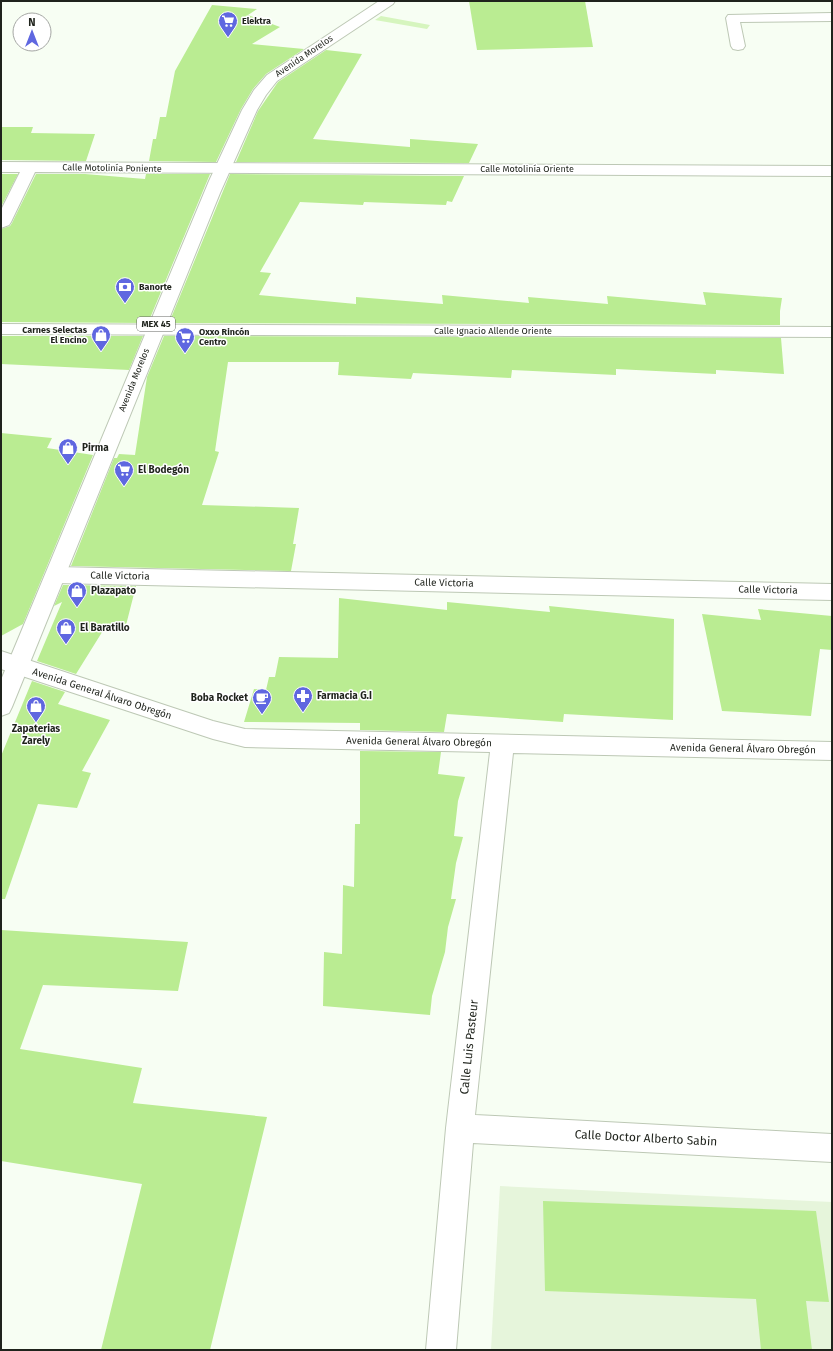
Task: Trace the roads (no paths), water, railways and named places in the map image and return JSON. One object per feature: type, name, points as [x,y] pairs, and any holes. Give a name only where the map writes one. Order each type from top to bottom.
[{"type":"street","name":"Avenida Morelos","points":[[1,707],[10,663],[56,575],[154,330],[222,169],[252,103],[264,86],[272,78],[388,1]]},
{"type":"street","points":[[738,46],[733,18],[832,17]]},
{"type":"street","name":"Calle Motolinía Poniente","points":[[1,167],[222,169]]},
{"type":"street","points":[[1,223],[3,222],[30,167]]},
{"type":"street","name":"Calle Motolinía Oriente","points":[[222,169],[832,171]]},
{"type":"street","name":"Calle Ignacio Allende Oriente","points":[[1,329],[832,332]]},
{"type":"street","name":"Calle Victoria","points":[[56,575],[832,592]]},
{"type":"street","name":"Avenida General Álvaro Obregón","points":[[10,663],[213,730],[245,738],[772,748],[832,751]]},
{"type":"street","name":"Calle Luis Pasteur","points":[[441,1350],[460,1128],[502,744]]},
{"type":"street","name":"Calle Doctor Alberto Sabin","points":[[460,1128],[832,1148]]},
{"type":"place","name":"Elektra","points":[[228,38]]},
{"type":"place","name":"Banorte","points":[[125,304]]},
{"type":"place","name":"Carnes Selectas El Encino","points":[[101,352]]},
{"type":"place","name":"Oxxo Rincón Centro","points":[[185,354]]},
{"type":"place","name":"Pirma","points":[[68,465]]},
{"type":"place","name":"El Bodegón","points":[[124,487]]},
{"type":"place","name":"Plazapato","points":[[77,608]]},
{"type":"place","name":"El Baratillo","points":[[66,645]]},
{"type":"place","name":"Farmacia G.I","points":[[303,713]]},
{"type":"place","name":"Boba Rocket","points":[[262,715]]},
{"type":"place","name":"Zapaterias Zarely","points":[[36,723]]}]
